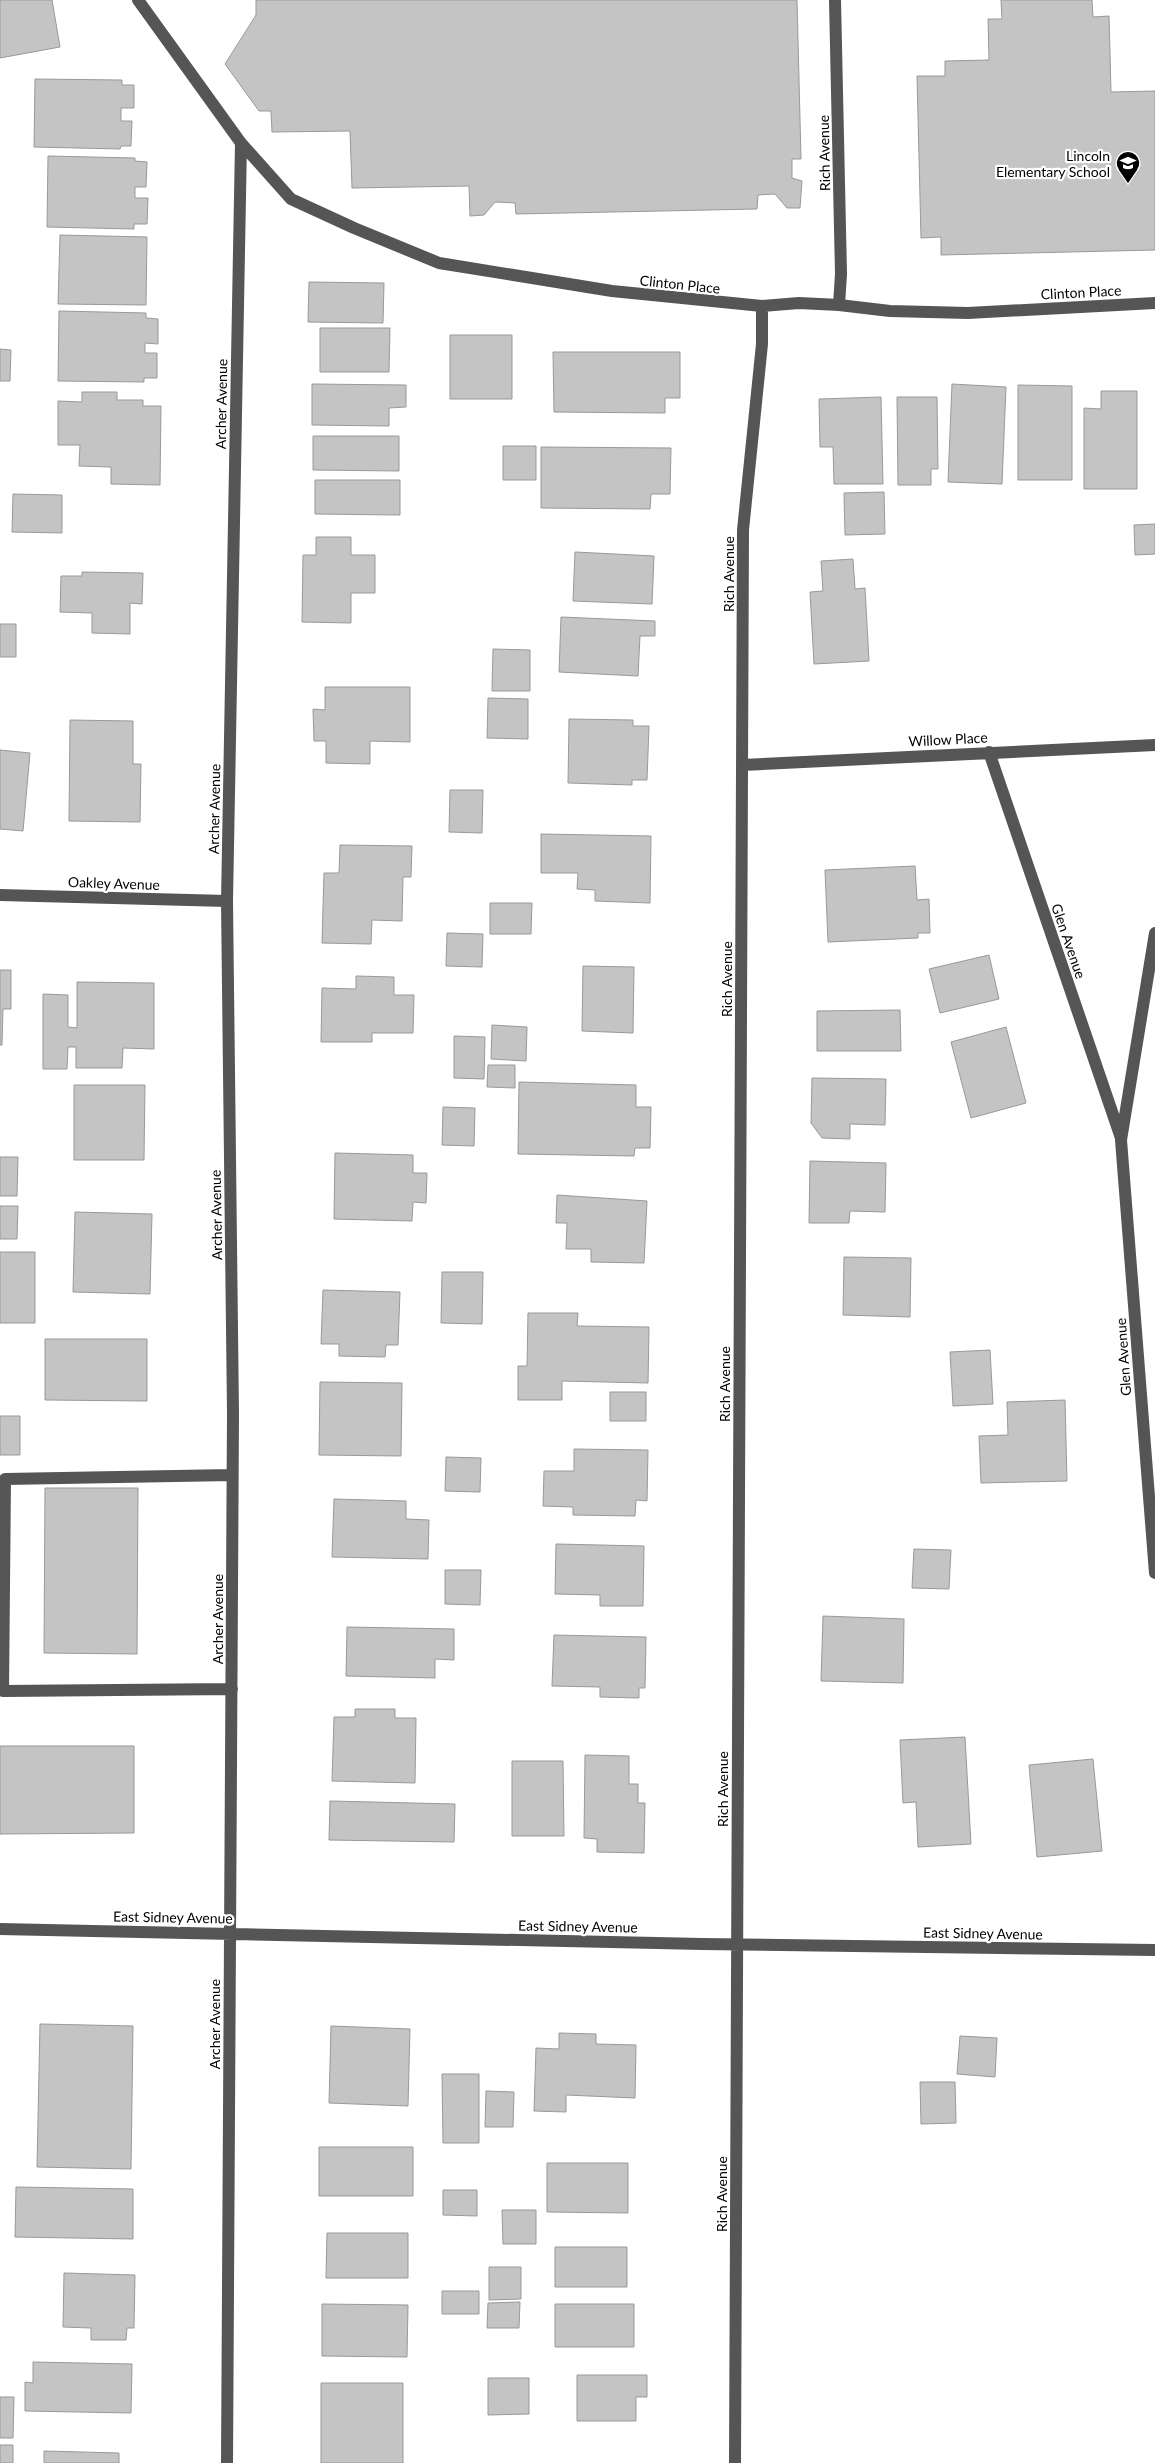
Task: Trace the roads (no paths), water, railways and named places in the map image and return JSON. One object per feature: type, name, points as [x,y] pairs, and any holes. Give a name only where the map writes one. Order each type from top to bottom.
[{"type":"street","points":[[138,0],[242,143]]},
{"type":"street","name":"Rich Avenue","points":[[835,0],[841,274],[840,305]]},
{"type":"street","name":"Clinton Place","points":[[242,143],[292,199],[354,228],[439,263],[612,291],[762,306],[799,303],[840,305],[890,311],[968,313],[1155,303]]},
{"type":"street","name":"Archer Avenue","points":[[227,2463],[232,1475],[234,1414],[227,901],[242,143]]},
{"type":"street","name":"Rich Avenue","points":[[735,2463],[743,530],[762,344],[762,306]]},
{"type":"street","name":"Willow Place","points":[[742,765],[1155,745]]},
{"type":"street","name":"Glen Avenue","points":[[989,752],[1121,1140]]},
{"type":"street","name":"Oakley Avenue","points":[[0,895],[227,901]]},
{"type":"street","name":"Glen Avenue","points":[[1155,932],[1121,1140],[1155,1573]]},
{"type":"street","points":[[232,1475],[5,1479],[3,1691],[232,1689]]},
{"type":"street","name":"East Sidney Avenue","points":[[0,1929],[736,1945],[1155,1950]]},
{"type":"place","name":"Lincoln Elementary School","points":[[1128,184]]}]
